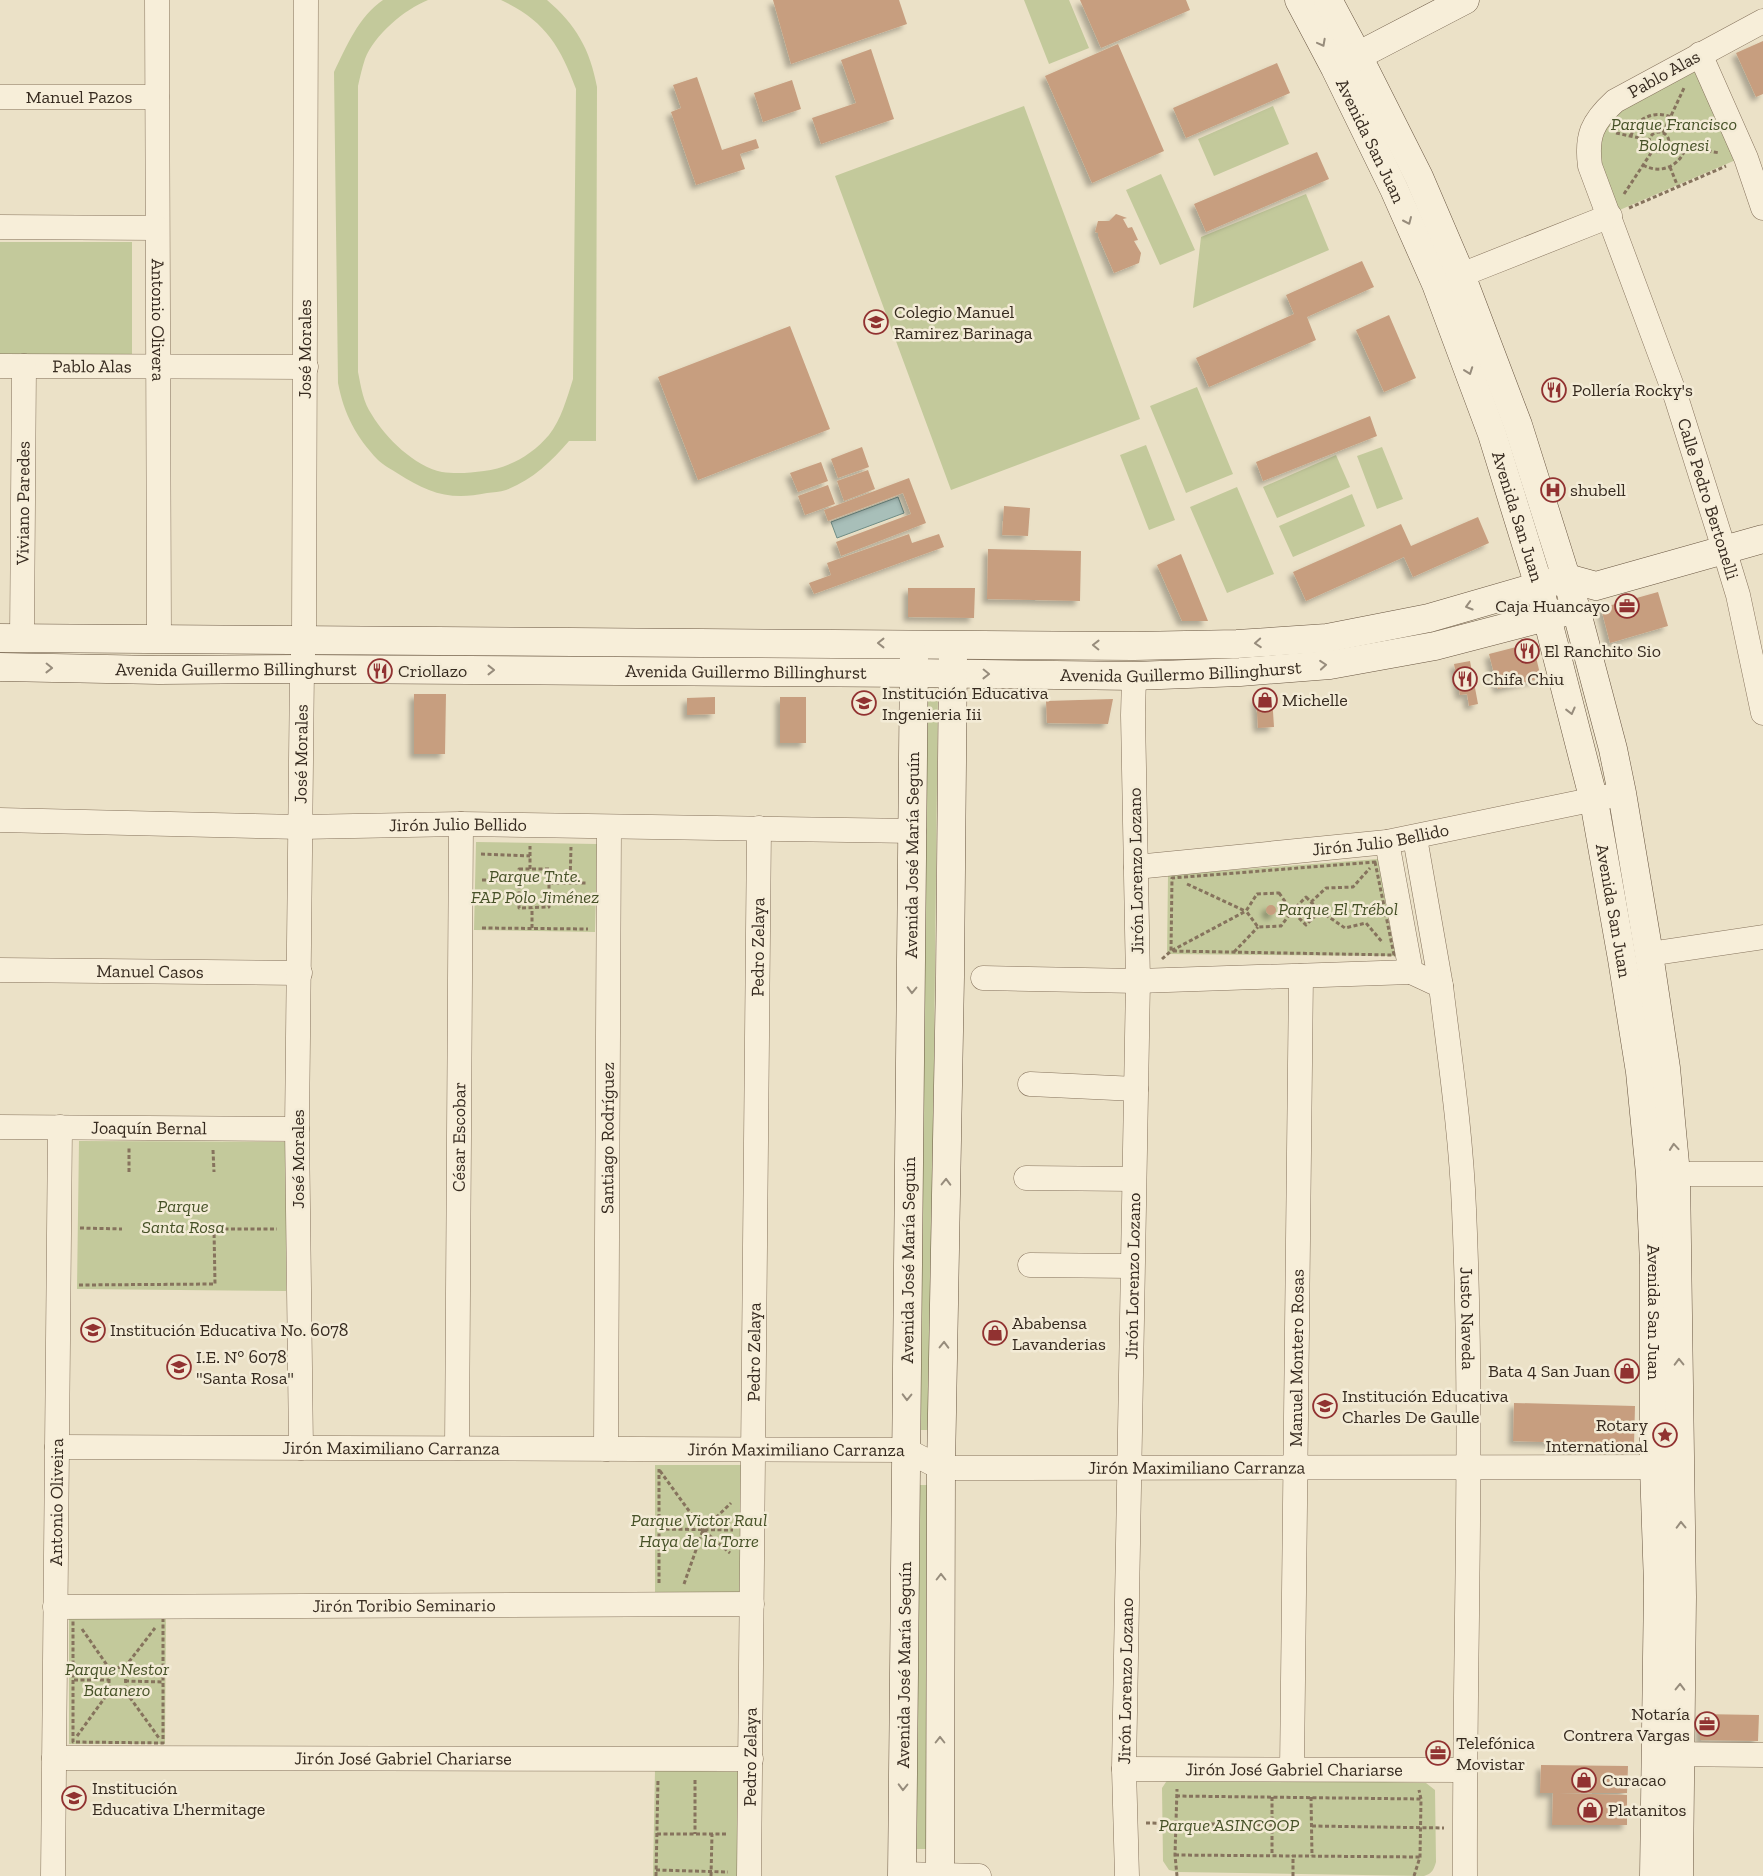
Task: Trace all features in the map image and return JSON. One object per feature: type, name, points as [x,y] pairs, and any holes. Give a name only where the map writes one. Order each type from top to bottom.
[{"type":"main road","name":"Avenida San Juan","points":[[1299,0],[1347,62],[1419,177],[1461,274],[1518,425],[1567,578],[1613,748],[1649,954],[1666,1068],[1676,1174],[1667,1467],[1658,1585],[1667,1754],[1679,1876]]},
{"type":"main road","name":"Avenida San Juan","points":[[1328,0],[1347,62],[1394,189],[1436,284],[1492,434],[1539,586],[1594,801],[1640,1072],[1650,1174],[1667,1467]]},
{"type":"main road","points":[[1347,62],[1465,0]]},
{"type":"main road","points":[[1567,578],[1596,586],[1763,539]]},
{"type":"main road","name":"Avenida Guillermo Billinghurst","points":[[11,638],[1134,646],[1237,644],[1327,638],[1429,618],[1567,578]]},
{"type":"main road","points":[[1576,609],[1596,586]]},
{"type":"main road","name":"Avenida Guillermo Billinghurst","points":[[0,668],[1134,676],[1240,672],[1330,665],[1435,646],[1576,609]]},
{"type":"main road","name":"Avenida José María Seguín","points":[[902,1875],[914,831],[914,643]]},
{"type":"main road","name":"Avenida José María Seguín","points":[[940,1876],[941,1468],[950,977],[953,644]]},
{"type":"main road","name":"Avenida San Juan","points":[[1654,1876],[1667,1754]]},
{"type":"street","name":"Antonio Olivera","points":[[156,0],[159,640]]},
{"type":"street","name":"José Morales","points":[[301,1448],[298,1129],[306,367],[306,0]]},
{"type":"street","name":"Pablo Alas","points":[[1590,137],[1602,112],[1615,101],[1763,21]]},
{"type":"street","points":[[1700,54],[1746,158],[1763,208]]},
{"type":"street","name":"Manuel Pazos","points":[[0,97],[157,97]]},
{"type":"street","name":"Calle Pedro Bertonelli","points":[[1590,137],[1590,166],[1676,397],[1738,595],[1763,713]]},
{"type":"street","points":[[1461,274],[1610,216]]},
{"type":"street","points":[[0,227],[157,228]]},
{"type":"street","name":"Pablo Alas","points":[[0,366],[306,367]]},
{"type":"street","name":"Viviano Paredes","points":[[11,638],[24,366]]},
{"type":"street","name":"Jirón Lorenzo Lozano","points":[[1127,1876],[1124,1769],[1138,981],[1133,715],[1134,676]]},
{"type":"street","name":"Jirón Julio Bellido","points":[[1136,867],[1381,852],[1414,838],[1594,801],[1622,793]]},
{"type":"street","name":"Jirón Julio Bellido","points":[[0,820],[301,827],[461,824],[609,828],[914,831]]},
{"type":"street","name":"César Escobar","points":[[457,1448],[461,824]]},
{"type":"street","name":"Santiago Rodríguez","points":[[606,1449],[609,828]]},
{"type":"street","name":"Pedro Zelaya","points":[[739,1874],[751,1759],[759,828]]},
{"type":"street","name":"Justo Naveda","points":[[1414,838],[1441,986],[1455,1098],[1464,1208],[1470,1469],[1465,1876]]},
{"type":"street","points":[[1381,852],[1412,972]]},
{"type":"street","points":[[1649,954],[1763,937]]},
{"type":"street","name":"Manuel Casos","points":[[0,970],[300,972]]},
{"type":"street","points":[[983,978],[1138,981],[1412,972],[1441,986]]},
{"type":"street","name":"Manuel Montero Rosas","points":[[1292,1769],[1301,976]]},
{"type":"street","points":[[1030,1084],[1136,1089]]},
{"type":"street","name":"Joaquín Bernal","points":[[0,1127],[298,1129]]},
{"type":"street","name":"Antonio Oliveira","points":[[53,1876],[54,1758],[64,1612],[57,1447],[58,1285],[74,1228],[60,1127]]},
{"type":"street","points":[[1676,1174],[1763,1174]]},
{"type":"street","points":[[1026,1178],[1134,1179]]},
{"type":"street","points":[[1030,1265],[1132,1266]]},
{"type":"street","name":"Jirón Maximiliano Carranza","points":[[57,1447],[906,1450],[941,1468],[1470,1469],[1667,1467]]},
{"type":"street","name":"Jirón Toribio Seminario","points":[[64,1612],[752,1604]]},
{"type":"street","name":"Jirón José Gabriel Chariarse","points":[[54,1758],[163,1750],[751,1759]]},
{"type":"street","points":[[1667,1754],[1763,1755]]},
{"type":"street","name":"Jirón José Gabriel Chariarse","points":[[1124,1769],[1465,1770]]},
{"type":"street","points":[[902,1875],[979,1876]]},
{"type":"path","points":[[1663,133],[1685,86]]},
{"type":"path","points":[[1631,136],[1637,124],[1648,116],[1657,114],[1671,117]]},
{"type":"path","points":[[1663,133],[1654,134],[1649,140],[1649,145],[1653,150],[1662,152],[1669,144]]},
{"type":"path","points":[[1663,133],[1668,138],[1669,144]]},
{"type":"path","points":[[1590,137],[1631,136],[1649,140]]},
{"type":"path","points":[[1669,144],[1746,158]]},
{"type":"path","points":[[1643,165],[1656,170],[1670,167],[1681,159],[1686,147]]},
{"type":"path","points":[[1610,216],[1653,150]]},
{"type":"path","points":[[1610,216],[1746,158]]},
{"type":"path","points":[[1670,167],[1678,187]]},
{"type":"path","points":[[479,863],[480,845]]},
{"type":"path","points":[[522,846],[538,846]]},
{"type":"path","points":[[530,846],[530,869]]},
{"type":"path","points":[[563,847],[579,847]]},
{"type":"path","points":[[570,883],[571,847]]},
{"type":"path","points":[[1172,878],[1381,852]]},
{"type":"path","points":[[1311,902],[1326,888],[1353,887],[1381,852]]},
{"type":"path","points":[[1381,852],[1394,955]]},
{"type":"path","points":[[480,854],[530,856]]},
{"type":"path","points":[[1136,867],[1172,878],[1246,911],[1258,927]]},
{"type":"path","points":[[519,869],[530,869],[549,869],[549,907],[519,908],[519,869]]},
{"type":"path","points":[[479,872],[479,880],[519,881]]},
{"type":"path","points":[[1171,951],[1172,878]]},
{"type":"path","points":[[549,883],[594,883]]},
{"type":"path","points":[[1138,981],[1171,951],[1246,911],[1257,894],[1279,893],[1292,911],[1306,925],[1320,911]]},
{"type":"path","points":[[1234,952],[1258,927],[1281,926],[1306,897],[1320,911],[1345,928],[1366,923],[1412,972]]},
{"type":"path","points":[[532,908],[532,928]]},
{"type":"path","points":[[478,928],[593,929]]},
{"type":"path","points":[[1171,951],[1394,955]]},
{"type":"path","points":[[120,1146],[129,1146],[129,1172]]},
{"type":"path","points":[[213,1146],[214,1172]]},
{"type":"path","points":[[74,1228],[122,1229]]},
{"type":"path","points":[[58,1285],[215,1284],[214,1229],[285,1229]]},
{"type":"path","points":[[659,1469],[668,1469]]},
{"type":"path","points":[[659,1469],[659,1592]]},
{"type":"path","points":[[659,1469],[703,1530],[734,1558]]},
{"type":"path","points":[[681,1592],[703,1530],[734,1500]]},
{"type":"path","points":[[659,1529],[741,1530]]},
{"type":"path","points":[[64,1612],[163,1616]]},
{"type":"path","points":[[54,1758],[73,1742],[109,1692],[109,1668],[64,1612]]},
{"type":"path","points":[[64,1612],[73,1680],[73,1742]]},
{"type":"path","points":[[163,1616],[125,1667],[126,1692],[163,1750]]},
{"type":"path","points":[[163,1616],[163,1750]]},
{"type":"path","points":[[109,1668],[125,1667]]},
{"type":"path","points":[[73,1680],[109,1680]]},
{"type":"path","points":[[125,1681],[163,1682]]},
{"type":"path","points":[[109,1692],[126,1692]]},
{"type":"path","points":[[73,1742],[163,1750]]},
{"type":"path","points":[[1176,1876],[1176,1796],[1181,1769]]},
{"type":"path","points":[[1414,1876],[1420,1857],[1421,1799],[1415,1770]]},
{"type":"path","points":[[656,1876],[658,1772]]},
{"type":"path","points":[[695,1772],[695,1834]]},
{"type":"path","points":[[1176,1796],[1421,1799]]},
{"type":"path","points":[[1272,1797],[1272,1855]]},
{"type":"path","points":[[1311,1797],[1312,1856]]},
{"type":"path","points":[[1125,1823],[1272,1826]]},
{"type":"path","points":[[1312,1826],[1465,1828]]},
{"type":"path","points":[[657,1834],[730,1834]]},
{"type":"path","points":[[711,1874],[712,1834]]},
{"type":"path","points":[[1175,1855],[1420,1857]]},
{"type":"path","points":[[1293,1855],[1293,1876]]},
{"type":"path","points":[[656,1870],[739,1874]]},
{"type":"green space","points":[[383,0],[428,0],[400,16],[375,41],[365,59],[358,86],[358,372],[364,400],[378,424],[411,458],[432,469],[452,473],[484,471],[511,464],[528,454],[549,435],[557,423],[573,379],[576,89],[564,59],[549,36],[529,16],[501,0],[547,0],[574,28],[586,49],[594,73],[597,87],[596,441],[569,441],[533,476],[504,491],[462,496],[440,494],[419,486],[382,464],[357,434],[347,415],[338,383],[334,72],[348,42],[360,23]]},
{"type":"green space","points":[[1024,0],[1069,0],[1089,48],[1049,64]]},
{"type":"green space","name":"Parque Francisco Bolognesi","points":[[1698,67],[1738,159],[1615,212],[1595,152],[1613,114]]},
{"type":"green space","points":[[1024,106],[1140,419],[951,490],[835,176]]},
{"type":"green space","points":[[1273,106],[1289,144],[1214,176],[1198,139]]},
{"type":"green space","points":[[1161,174],[1195,250],[1160,265],[1126,190]]},
{"type":"green space","points":[[1306,194],[1329,250],[1193,308],[1201,237]]},
{"type":"green space","points":[[0,242],[132,242],[132,354],[0,355]]},
{"type":"green space","points":[[1197,387],[1233,474],[1186,493],[1150,406]]},
{"type":"green space","points":[[1146,445],[1175,520],[1149,530],[1120,455]]},
{"type":"green space","points":[[1382,447],[1403,499],[1377,509],[1357,456]]},
{"type":"green space","points":[[1336,455],[1350,487],[1277,518],[1263,487]]},
{"type":"green space","points":[[1237,487],[1274,574],[1227,593],[1190,507]]},
{"type":"green space","points":[[1352,494],[1365,526],[1293,557],[1279,526]]},
{"type":"green space","points":[[924,689],[938,690],[930,1430],[913,1430]]},
{"type":"green space","name":"Parque Tnte. FAP Polo Jiménez","points":[[476,842],[597,844],[595,932],[474,930]]},
{"type":"green space","name":"Parque El Trébol","points":[[1378,859],[1395,956],[1167,954],[1168,875]]},
{"type":"green space","name":"Parque Santa Rosa","points":[[79,1141],[288,1142],[286,1291],[77,1289]]},
{"type":"green space","name":"Parque Victor Raul Haya de la Torre","points":[[655,1465],[743,1465],[743,1595],[655,1595]]},
{"type":"green space","points":[[918,1485],[933,1485],[927,1849],[912,1849]]},
{"type":"green space","name":"Parque Nestor Batanero","points":[[69,1615],[166,1615],[165,1744],[69,1744]]},
{"type":"green space","points":[[655,1770],[744,1772],[742,1876],[653,1876]]},
{"type":"green space","name":"Parque ASINCOOP","points":[[1181,1777],[1426,1783],[1435,1790],[1435,1865],[1431,1873],[1424,1876],[1178,1872],[1169,1870],[1163,1861],[1162,1788],[1168,1779]]},
{"type":"water","points":[[898,497],[904,513],[837,538],[831,522]]},
{"type":"building","points":[[773,0],[899,0],[907,24],[791,64]]},
{"type":"building","points":[[1080,0],[1186,0],[1190,10],[1101,48]]},
{"type":"building","points":[[1763,41],[1763,94],[1756,97],[1736,53]]},
{"type":"building","points":[[1118,44],[1164,151],[1092,183],[1045,76]]},
{"type":"building","points":[[871,49],[894,119],[821,144],[812,118],[856,103],[841,60]]},
{"type":"building","points":[[1277,63],[1290,93],[1186,138],[1173,108]]},
{"type":"building","points":[[697,77],[722,150],[756,139],[759,148],[740,154],[745,169],[696,185],[671,112],[681,108],[673,85]]},
{"type":"building","points":[[792,80],[801,109],[763,122],[754,93]]},
{"type":"building","points":[[1317,152],[1329,179],[1206,232],[1194,204]]},
{"type":"building","points":[[1116,214],[1127,218],[1123,219],[1128,228],[1132,227],[1138,240],[1134,241],[1141,253],[1139,263],[1114,273],[1098,233],[1095,232],[1098,221],[1109,221]]},
{"type":"building","points":[[1362,261],[1374,287],[1307,317],[1316,340],[1209,387],[1196,358],[1294,314],[1286,295]]},
{"type":"building","points":[[1389,315],[1416,378],[1384,392],[1356,330]]},
{"type":"building","points":[[790,326],[830,429],[698,480],[658,377]]},
{"type":"building","points":[[1370,416],[1377,436],[1263,481],[1256,462]]},
{"type":"building","points":[[862,447],[869,467],[838,478],[831,459]]},
{"type":"building","points":[[821,462],[828,481],[798,492],[790,473]]},
{"type":"building","points":[[868,470],[875,489],[844,501],[837,481]]},
{"type":"building","points":[[909,478],[926,523],[841,556],[836,542],[911,514],[903,493],[828,521],[824,510]]},
{"type":"building","points":[[828,485],[835,504],[805,515],[798,496]]},
{"type":"building","points":[[1004,506],[1030,508],[1028,536],[1002,535]]},
{"type":"building","points":[[1478,517],[1489,543],[1413,577],[1404,557],[1306,601],[1293,572],[1401,524],[1411,546]]},
{"type":"building","points":[[909,534],[912,543],[939,534],[944,547],[814,594],[809,583],[831,575],[827,563]]},
{"type":"building","points":[[988,549],[1081,551],[1080,601],[987,599]]},
{"type":"building","points":[[1181,554],[1208,621],[1182,621],[1157,565]]},
{"type":"building","points":[[908,588],[975,588],[974,618],[908,617]]},
{"type":"building","points":[[1658,592],[1668,626],[1610,643],[1601,608]]},
{"type":"building","points":[[1524,645],[1534,649],[1541,678],[1498,689],[1489,654]]},
{"type":"building","name":"Chifa Chiu","points":[[1470,661],[1478,704],[1469,706],[1467,694],[1460,695],[1454,664]]},
{"type":"building","points":[[414,694],[446,694],[445,754],[414,754]]},
{"type":"building","points":[[1272,696],[1274,727],[1258,728],[1256,697]]},
{"type":"building","points":[[715,697],[715,714],[687,715],[687,698]]},
{"type":"building","points":[[780,697],[806,697],[806,743],[780,743]]},
{"type":"building","points":[[1113,699],[1108,724],[1047,723],[1046,701]]},
{"type":"building","points":[[1269,905],[1273,905],[1276,910],[1275,914],[1269,915],[1266,912],[1266,908]]},
{"type":"building","points":[[1514,1403],[1635,1406],[1634,1445],[1513,1441]]},
{"type":"building","points":[[1700,1714],[1759,1715],[1758,1741],[1700,1740]]},
{"type":"building","points":[[1541,1765],[1628,1766],[1627,1793],[1559,1793],[1627,1795],[1627,1825],[1552,1825],[1553,1793],[1540,1793]]},
{"type":"place","name":"Colegio Manuel Ramirez Barinaga","points":[[876,322]]},
{"type":"place","name":"Pollería Rocky's","points":[[1554,390]]},
{"type":"place","name":"shubell","points":[[1553,490]]},
{"type":"place","name":"Caja Huancayo","points":[[1627,606]]},
{"type":"place","name":"El Ranchito Sio","points":[[1527,651]]},
{"type":"place","name":"Criollazo","points":[[380,671]]},
{"type":"place","name":"Chifa Chiu","points":[[1465,679]]},
{"type":"place","name":"Michelle","points":[[1265,700]]},
{"type":"place","name":"Institución Educativa Ingenieria Iii","points":[[864,703]]},
{"type":"place","name":"Institución Educativa No. 6078","points":[[93,1330]]},
{"type":"place","name":"Ababensa Lavanderias","points":[[995,1333]]},
{"type":"place","name":"I.E. N° 6078 \"Santa Rosa\"","points":[[179,1367]]},
{"type":"place","name":"Bata 4 San Juan","points":[[1627,1371]]},
{"type":"place","name":"Institución Educativa Charles De Gaulle","points":[[1325,1406]]},
{"type":"place","name":"Rotary International","points":[[1665,1435]]},
{"type":"place","name":"Notaría Contrera Vargas","points":[[1707,1724]]},
{"type":"place","name":"Telefónica Movistar","points":[[1438,1753]]},
{"type":"place","name":"Curacao","points":[[1584,1780]]},
{"type":"place","name":"Institución Educativa L'hermitage","points":[[74,1798]]},
{"type":"place","name":"Platanitos","points":[[1590,1810]]}]
